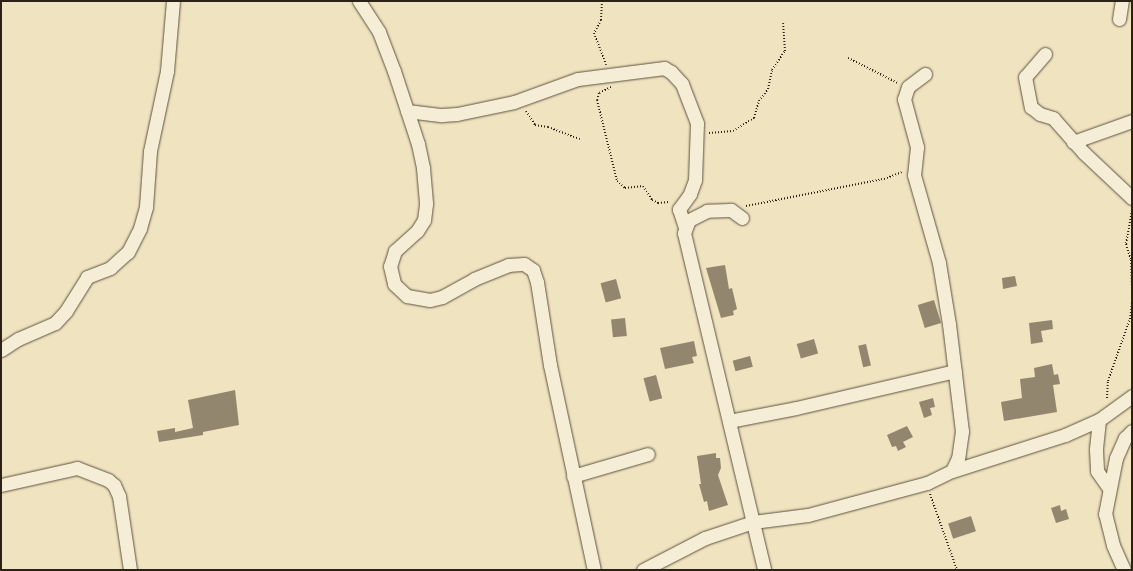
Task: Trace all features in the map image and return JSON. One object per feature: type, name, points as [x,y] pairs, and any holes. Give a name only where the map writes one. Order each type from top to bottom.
[{"type":"street","points":[[1,350],[18,339],[55,323],[66,311],[88,277],[110,268],[128,252],[140,228],[146,207],[150,151],[167,71],[173,1]]},
{"type":"street","points":[[359,1],[379,32],[420,154],[426,213],[421,226],[398,246],[391,259],[391,277],[394,284],[407,296],[430,300],[442,297],[474,279],[508,265],[517,263],[530,267],[536,278],[550,365],[594,570]]},
{"type":"street","points":[[1119,19],[1122,1]]},
{"type":"street","points":[[1045,54],[1025,77],[1029,100],[1036,112],[1053,118],[1073,142],[1132,198]]},
{"type":"street","points":[[406,111],[442,115],[514,102],[578,80],[656,68],[671,72],[682,84],[694,113],[698,133],[695,180],[690,194],[679,206],[685,227],[684,238],[764,570]]},
{"type":"street","points":[[925,74],[908,87],[904,99],[916,139],[916,167],[914,175],[946,298],[962,431],[958,458],[952,472]]},
{"type":"street","points":[[1073,142],[1132,120]]},
{"type":"street","points":[[685,227],[697,214],[731,210],[742,218]]},
{"type":"street","points":[[729,420],[796,408],[955,372]]},
{"type":"street","points":[[643,570],[705,538],[753,522],[808,515],[927,483],[952,472],[1065,435],[1103,416],[1132,396]]},
{"type":"street","points":[[1103,416],[1096,450],[1098,471],[1109,488]]},
{"type":"street","points":[[1124,570],[1113,545],[1105,514],[1109,488],[1122,443],[1132,431]]},
{"type":"street","points":[[573,476],[648,454]]},
{"type":"street","points":[[1,486],[77,468],[108,480],[114,485],[119,496],[130,570]]},
{"type":"path","points":[[602,1],[601,20],[594,33],[611,75],[611,86],[599,93],[597,100],[617,181],[625,188],[643,186],[656,202],[673,202],[679,206]]},
{"type":"path","points":[[698,133],[733,131],[754,118],[757,104],[768,89],[772,70],[784,51],[783,23]]},
{"type":"path","points":[[848,58],[887,79],[908,87]]},
{"type":"path","points":[[514,102],[524,108],[535,125],[548,127],[580,139]]},
{"type":"path","points":[[731,210],[878,180],[916,167]]},
{"type":"path","points":[[1132,210],[1126,244],[1130,260],[1132,297]]},
{"type":"path","points":[[1103,416],[1108,381],[1130,319],[1132,302]]},
{"type":"path","points":[[927,483],[957,570]]},
{"type":"building","points":[[725,265],[729,289],[732,288],[737,309],[733,311],[734,315],[721,318],[706,268]]},
{"type":"building","points":[[1015,276],[1017,286],[1003,289],[1002,278]]},
{"type":"building","points":[[616,279],[621,298],[606,302],[601,283]]},
{"type":"building","points":[[934,300],[941,323],[925,328],[918,305]]},
{"type":"building","points":[[625,318],[627,336],[613,337],[611,319]]},
{"type":"building","points":[[1052,320],[1053,329],[1041,331],[1043,342],[1031,344],[1029,323]]},
{"type":"building","points":[[814,339],[818,353],[801,358],[797,344]]},
{"type":"building","points":[[694,341],[697,356],[692,357],[694,363],[665,369],[660,348]]},
{"type":"building","points":[[866,344],[871,365],[863,367],[858,346]]},
{"type":"building","points":[[750,356],[753,367],[735,371],[733,361]]},
{"type":"building","points":[[1052,364],[1054,375],[1058,374],[1060,384],[1053,385],[1057,412],[1004,421],[1001,402],[1022,398],[1020,379],[1035,377],[1034,368]]},
{"type":"building","points":[[656,375],[662,398],[650,402],[643,378]]},
{"type":"building","points":[[235,390],[239,425],[203,432],[203,435],[159,442],[157,431],[175,428],[175,432],[193,428],[188,400]]},
{"type":"building","points":[[933,398],[935,407],[930,408],[932,415],[924,418],[919,402]]},
{"type":"building","points":[[907,426],[913,437],[903,442],[906,447],[898,451],[896,446],[892,447],[887,435]]},
{"type":"building","points":[[716,453],[716,458],[720,458],[721,468],[718,475],[728,505],[709,511],[707,501],[704,502],[699,484],[701,484],[697,456]]},
{"type":"building","points":[[1060,505],[1061,511],[1066,509],[1069,519],[1056,523],[1051,508]]},
{"type":"building","points":[[971,516],[976,531],[953,539],[948,523]]}]
